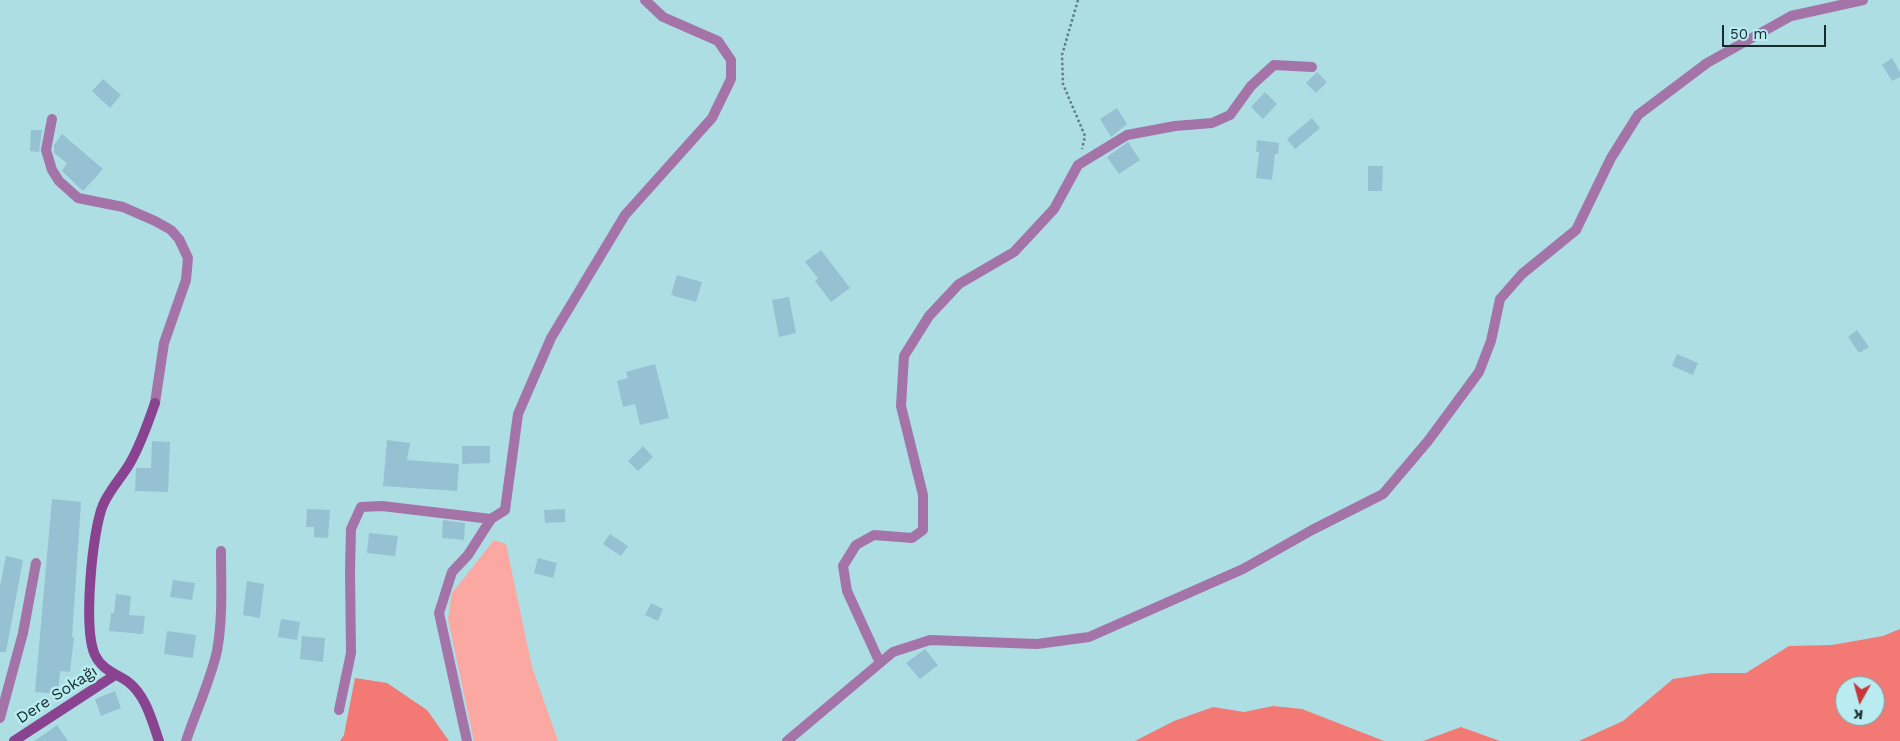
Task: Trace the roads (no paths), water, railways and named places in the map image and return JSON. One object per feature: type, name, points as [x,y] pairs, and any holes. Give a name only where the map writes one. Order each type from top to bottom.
[{"type":"street","points":[[467,741],[439,613],[452,572],[468,555],[491,518],[505,510],[518,414],[551,338],[625,215],[712,118],[730,79],[731,60],[718,41],[663,17],[645,0]]},
{"type":"street","points":[[787,741],[893,652],[930,640],[1037,644],[1089,637],[1242,569],[1312,530],[1383,494],[1428,441],[1479,372],[1491,341],[1500,299],[1522,274],[1576,230],[1611,158],[1638,115],[1707,63],[1791,16],[1864,0]]},
{"type":"street","points":[[880,663],[847,591],[843,566],[856,545],[874,535],[912,538],[923,530],[923,495],[902,406],[904,356],[929,316],[959,284],[1014,252],[1054,209],[1078,165],[1126,135],[1175,126],[1212,123],[1230,115],[1251,86],[1274,65],[1312,67]]},
{"type":"street","points":[[52,119],[46,150],[59,181],[69,191],[86,200],[116,205],[141,213],[171,230],[179,239],[188,258],[186,280],[164,343],[155,403],[131,461],[104,502],[96,530],[91,586],[92,647],[100,663],[115,675],[128,682],[145,703],[159,741]]},
{"type":"street","points":[[339,710],[352,653],[351,529],[361,506],[382,506],[491,518]]},
{"type":"street","points":[[186,741],[212,672],[217,650],[220,632],[221,551]]},
{"type":"street","points":[[0,718],[23,633],[36,563]]},
{"type":"street","name":"Dere Sokağı","points":[[14,741],[115,675]]}]
